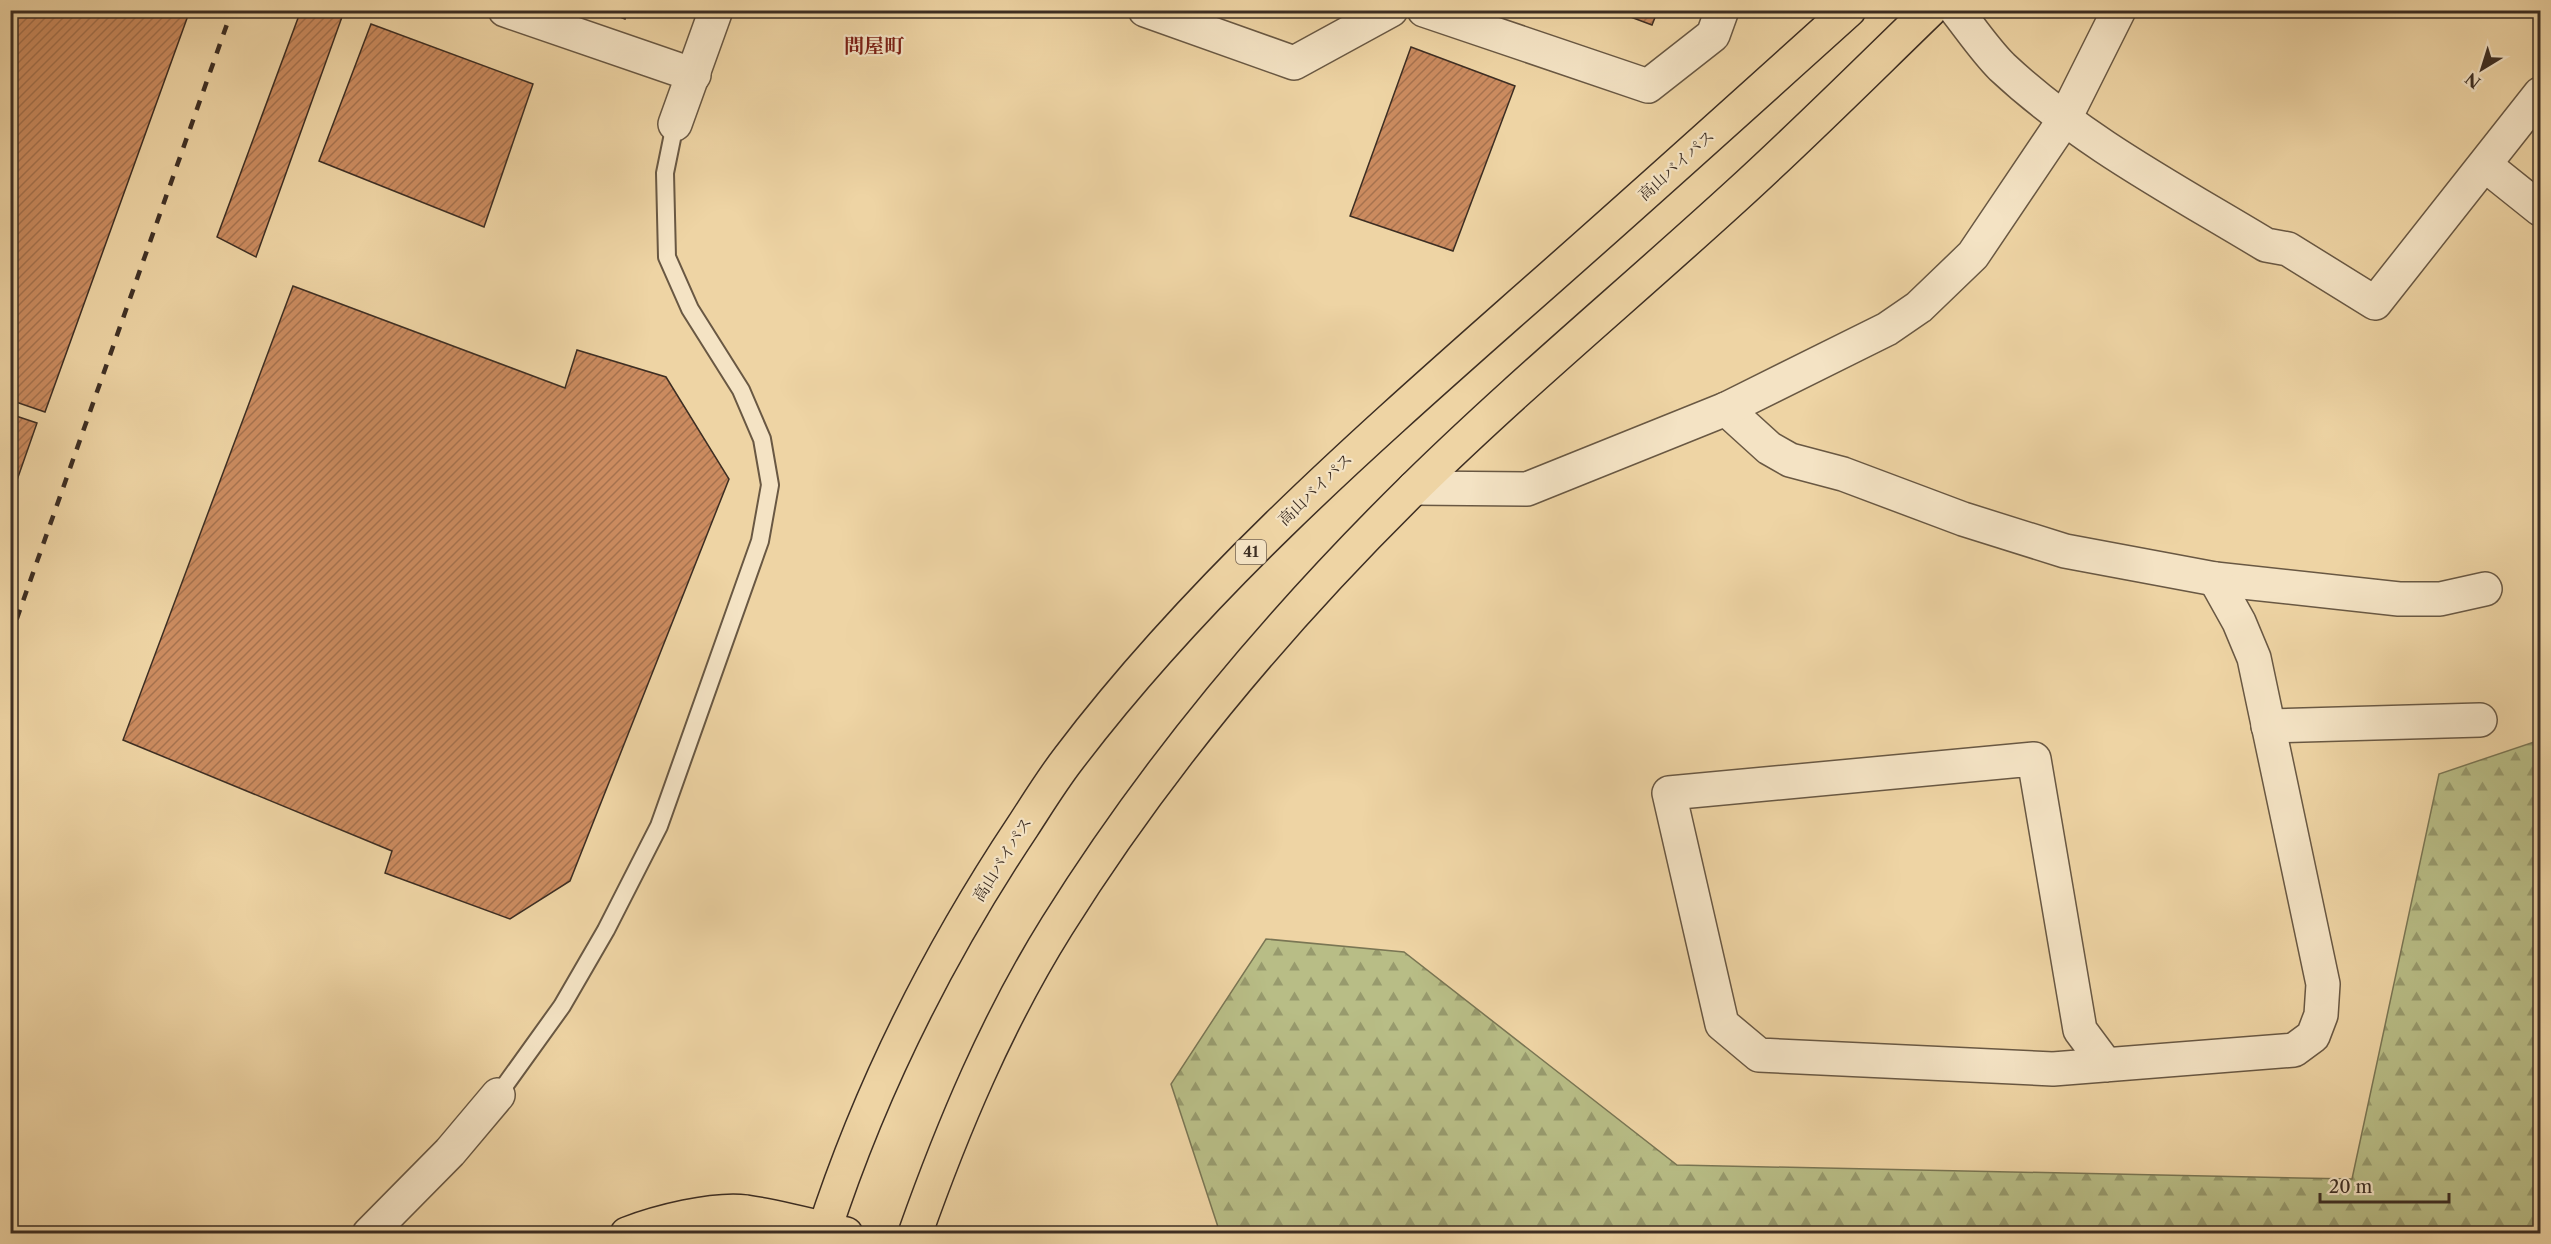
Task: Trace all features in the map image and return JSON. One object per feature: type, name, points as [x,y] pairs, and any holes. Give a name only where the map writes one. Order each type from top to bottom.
[{"type":"main road","name":"高山バイパス","points":[[831,1232],[865,1116],[918,1004],[990,876],[1068,760],[1162,645],[1260,543],[1367,439],[1849,10]]},
{"type":"main road","points":[[915,1233],[949,1138],[997,1034],[1055,929],[1129,817],[1226,694],[1306,602],[1414,488],[1740,192],[1930,10]]},
{"type":"main road","points":[[627,1233],[672,1220],[744,1212],[831,1232]]},
{"type":"street","points":[[505,10],[694,75]]},
{"type":"street","points":[[675,124],[716,10]]},
{"type":"street","points":[[1145,10],[1294,63],[1353,21],[1391,10]]},
{"type":"street","points":[[1424,10],[1648,86],[1713,35],[1722,10]]},
{"type":"street","points":[[1956,10],[2001,65],[2064,120],[2096,142],[2266,245],[2288,249],[2376,303],[2541,94]]},
{"type":"street","points":[[1414,488],[1527,489],[1726,409],[1867,340],[1918,307],[1973,255],[2064,120],[2119,10]]},
{"type":"street","points":[[2485,165],[2541,209]]},
{"type":"street","points":[[1726,409],[1769,448],[1790,460],[1843,474],[1963,519],[2065,551],[2215,579],[2399,599],[2440,599],[2485,589]]},
{"type":"street","points":[[2106,1065],[2080,1030],[2034,759],[1669,793],[1722,1024],[1759,1055],[2053,1069],[2106,1065],[2294,1050],[2313,1036],[2321,1015],[2323,984],[2254,658],[2239,622],[2215,579]]},
{"type":"street","points":[[2268,726],[2480,720]]},
{"type":"street","points":[[369,1233],[450,1152],[498,1095]]},
{"type":"lane","points":[[498,1095],[562,1006],[606,930],[659,826],[760,541],[770,485],[762,440],[741,390],[690,309],[667,257],[665,173],[675,124]]},
{"type":"green space","points":[[2540,740],[2540,1233],[1220,1233],[1171,1084],[1266,939],[1404,952],[1677,1165],[2352,1179],[2439,774]]},
{"type":"building","points":[[10,10],[190,10],[45,412],[10,400]]},
{"type":"building","points":[[301,10],[326,10],[342,17],[256,257],[217,237]]},
{"type":"building","points":[[602,10],[628,10],[625,19]]},
{"type":"building","points":[[1612,10],[1658,10],[1652,25]]},
{"type":"building","points":[[371,24],[533,84],[484,227],[319,161]]},
{"type":"building","points":[[1411,47],[1515,86],[1453,251],[1350,216]]},
{"type":"building","points":[[293,286],[565,388],[577,350],[666,377],[729,479],[570,881],[510,919],[385,873],[392,851],[123,740]]},
{"type":"building","points":[[10,414],[37,423],[10,500]]},
{"type":"railway","points":[[10,638],[232,10]]},
{"type":"district","name":"問屋町","points":[[874,46]]}]
